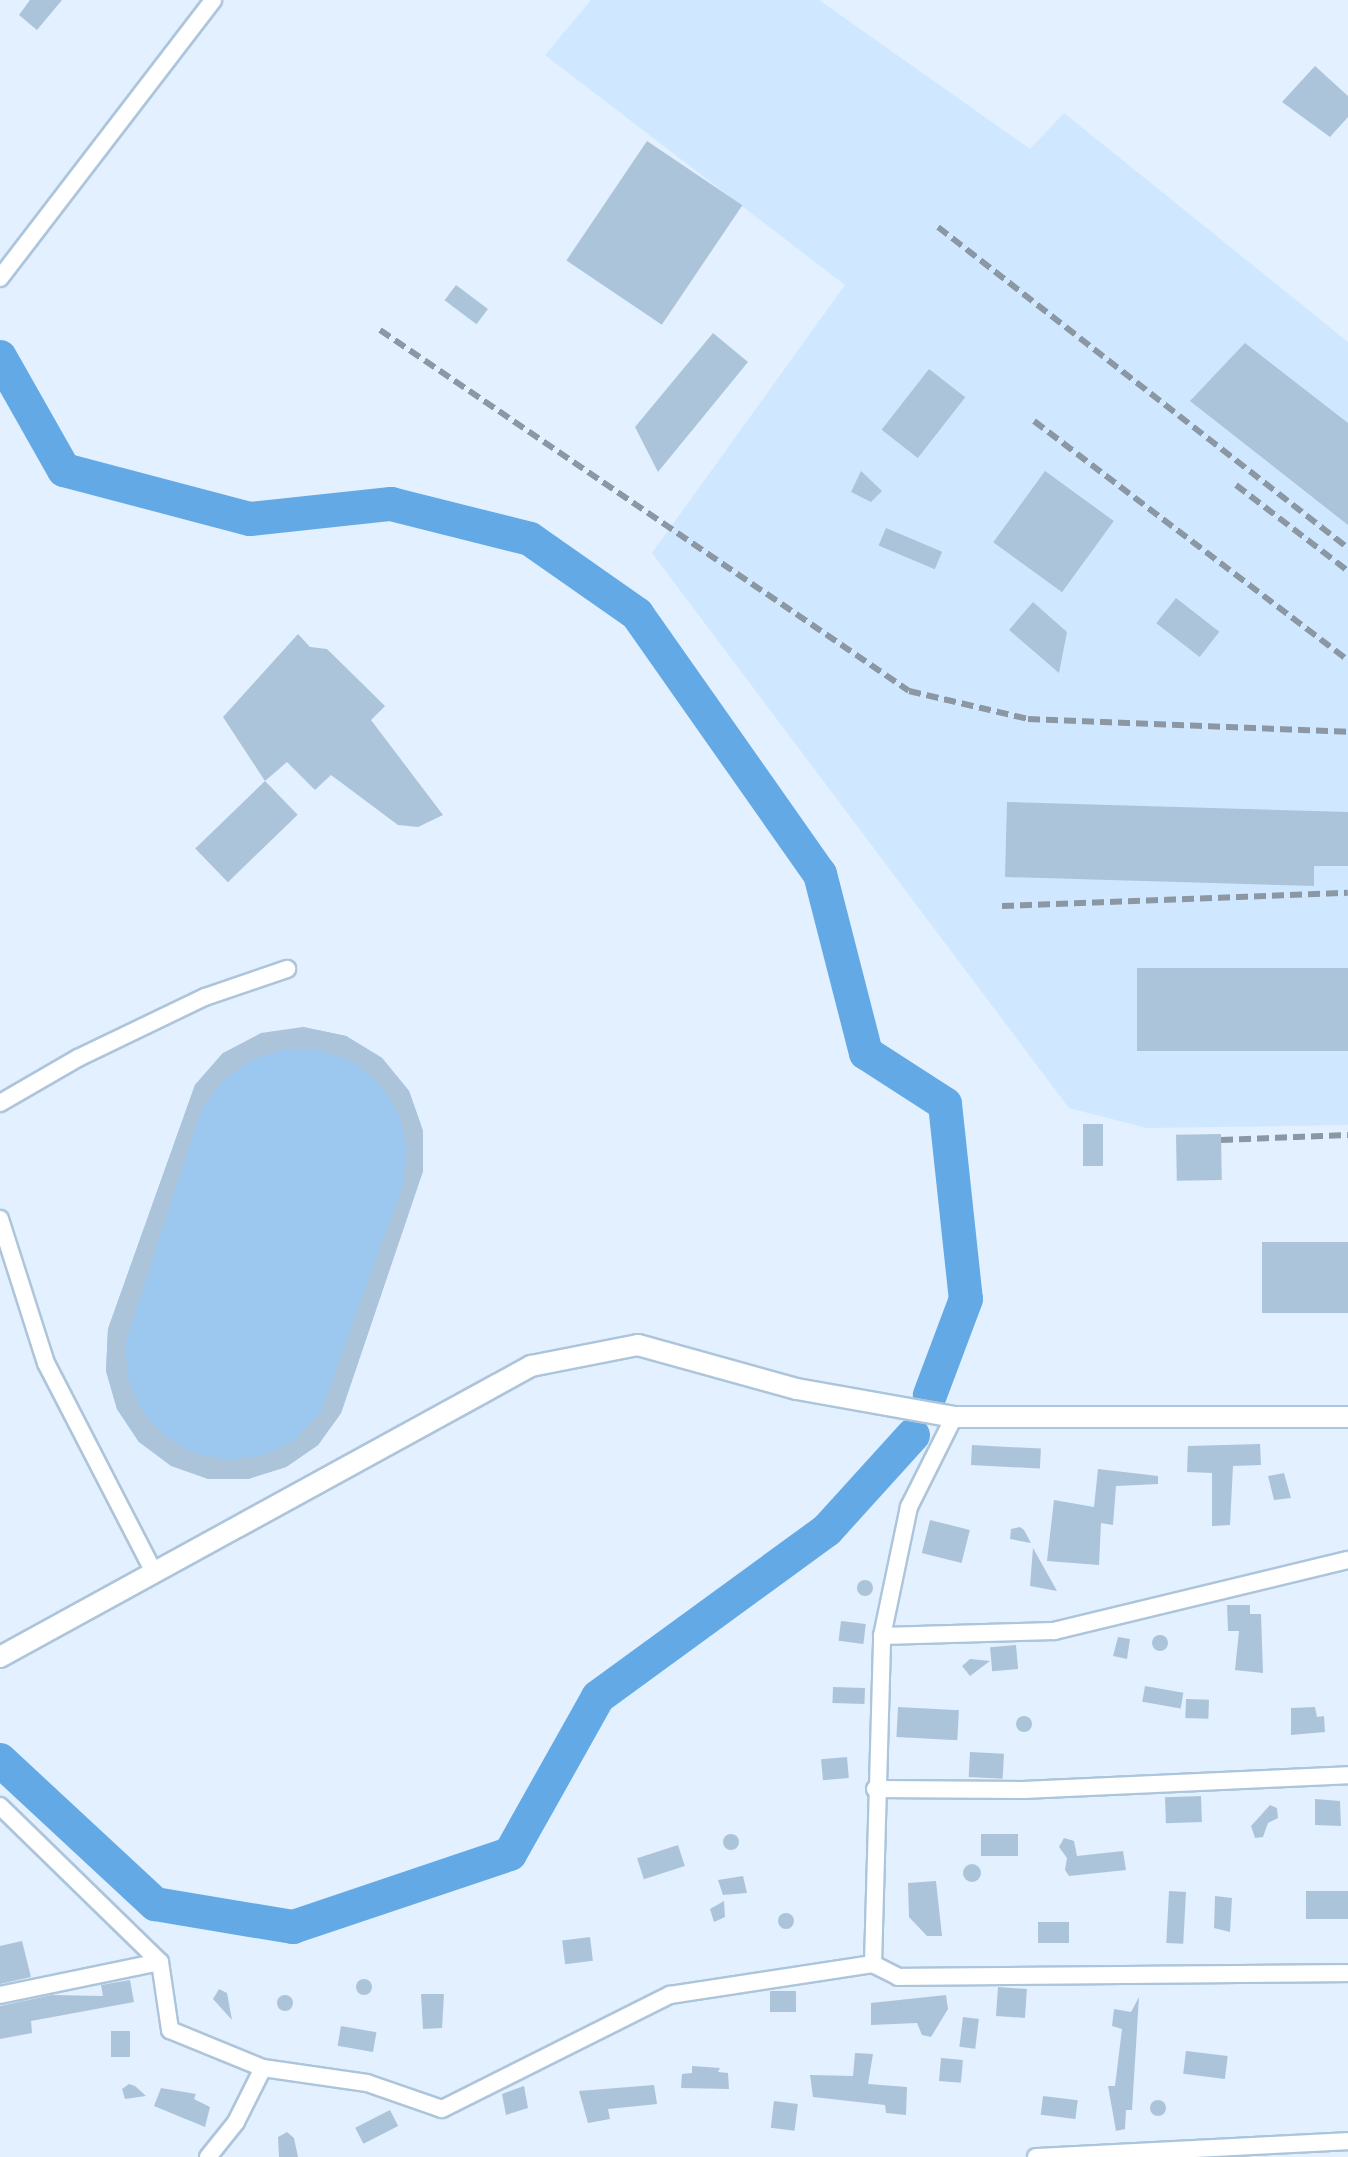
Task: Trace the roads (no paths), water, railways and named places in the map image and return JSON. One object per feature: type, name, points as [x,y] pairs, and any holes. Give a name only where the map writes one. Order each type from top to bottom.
[{"type":"street","points":[[0,278],[213,0]]},
{"type":"street","points":[[0,1103],[78,1058],[205,997],[287,969]]},
{"type":"street","points":[[0,1219],[46,1363],[155,1574]]},
{"type":"street","points":[[0,1657],[531,1366],[638,1345],[797,1389],[954,1417],[1348,1417]]},
{"type":"street","points":[[873,1964],[875,1789],[882,1636],[909,1507],[954,1417]]},
{"type":"street","points":[[882,1636],[1054,1631],[1348,1560]]},
{"type":"street","points":[[875,1789],[1023,1790],[1348,1775]]},
{"type":"street","points":[[0,1806],[160,1962],[170,2030],[263,2068],[367,2083],[442,2109],[670,1995],[873,1964],[898,1977],[1348,1973]]},
{"type":"street","points":[[0,1995],[160,1962]]},
{"type":"street","points":[[208,2157],[236,2122],[263,2068]]},
{"type":"street","points":[[1036,2157],[1348,2141]]},
{"type":"waterway","points":[[0,357],[64,470],[250,519],[391,504],[530,539],[637,614],[820,874],[866,1053],[945,1104],[966,1299],[930,1395]]},
{"type":"waterway","points":[[0,1760],[155,1904],[293,1927],[510,1854],[598,1697],[827,1530],[913,1435]]},
{"type":"railway","points":[[938,227],[1348,548]]},
{"type":"railway","points":[[380,330],[909,691],[1028,719],[1348,732]]},
{"type":"railway","points":[[1034,421],[1348,660]]},
{"type":"railway","points":[[1236,485],[1348,571]]},
{"type":"railway","points":[[1002,906],[1348,893]]},
{"type":"railway","points":[[1221,1140],[1348,1135]]}]
